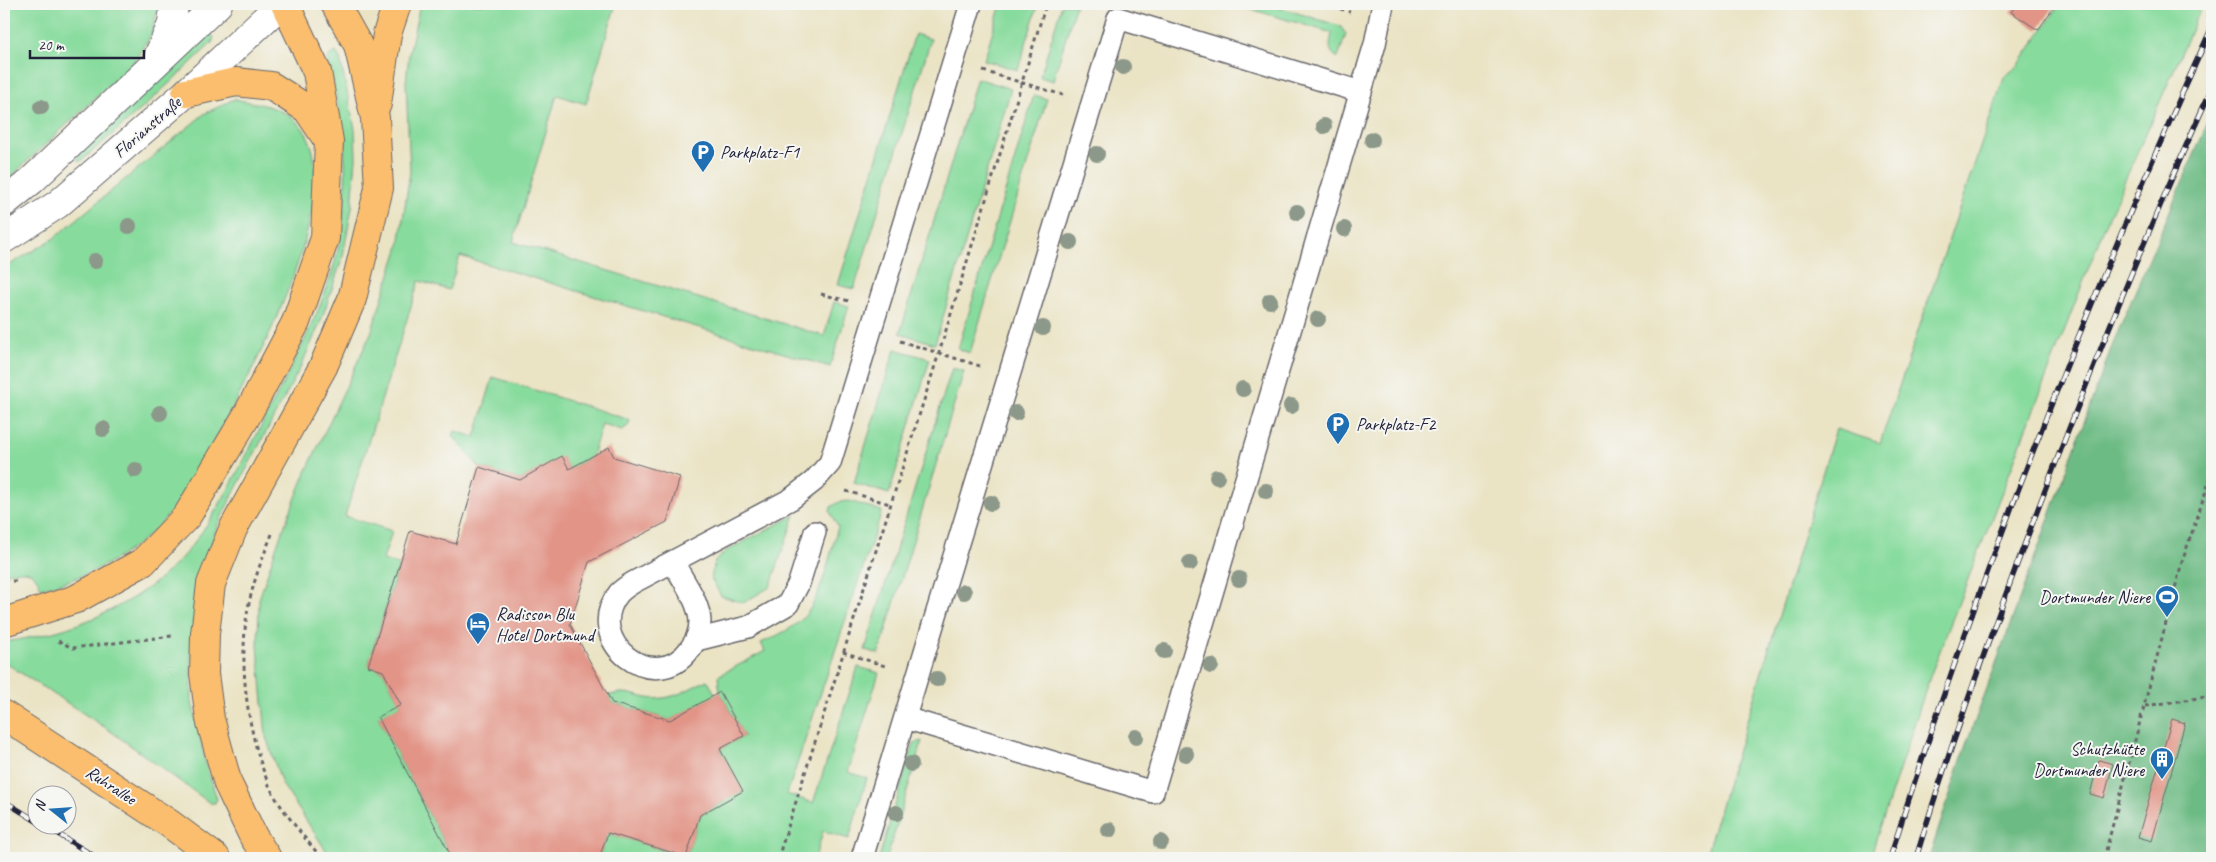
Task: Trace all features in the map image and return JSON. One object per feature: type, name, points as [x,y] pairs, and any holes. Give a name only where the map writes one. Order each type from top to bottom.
[{"type":"highway","points":[[4,622],[76,599],[143,562],[187,516],[246,417],[296,322],[325,238],[329,141],[317,72],[283,4]]},
{"type":"highway","points":[[267,858],[253,836],[228,784],[210,719],[204,674],[204,634],[211,584],[233,530],[323,367],[352,299],[379,188],[375,118],[358,45],[334,4]]},
{"type":"highway","points":[[375,118],[387,34],[397,4]]},
{"type":"highway","points":[[186,93],[236,82],[271,86],[307,109],[329,141]]},
{"type":"highway","name":"Ruhrallee","points":[[4,715],[170,824],[216,858]]},
{"type":"street","points":[[156,61],[172,24],[174,4]]},
{"type":"street","points":[[4,203],[31,181],[218,4]]},
{"type":"street","name":"Florianstraße","points":[[4,240],[58,204],[186,93],[283,4]]},
{"type":"lane","points":[[673,562],[694,602],[700,620],[696,640],[684,657],[669,666],[650,668],[628,659],[612,640],[609,624],[611,607],[620,593],[634,582],[791,499],[814,482],[830,463],[971,4]]},
{"type":"lane","points":[[905,718],[1152,792],[1361,92],[1375,44],[1383,4]]},
{"type":"lane","points":[[862,858],[1118,18],[1361,92]]},
{"type":"lane","points":[[696,640],[748,627],[788,604],[799,583],[815,532]]},
{"type":"path","points":[[778,858],[939,353],[1046,4]]},
{"type":"path","points":[[954,62],[1091,105]]},
{"type":"path","points":[[874,322],[893,339],[1009,375]]},
{"type":"path","points":[[2104,858],[2182,562],[2212,473]]},
{"type":"path","points":[[814,482],[890,504]]},
{"type":"path","points":[[54,636],[58,641],[73,648],[181,634]]},
{"type":"path","points":[[245,634],[244,682],[252,730],[269,786],[312,847],[322,858]]},
{"type":"path","points":[[843,652],[877,663]]},
{"type":"path","points":[[2145,706],[2212,696]]},
{"type":"green space","points":[[4,4],[159,4],[151,35],[134,62],[4,183]]},
{"type":"green space","points":[[420,4],[616,4],[586,104],[557,95],[513,242],[824,336],[834,302],[849,306],[830,367],[460,256],[449,290],[419,281],[345,516],[392,531],[383,560],[399,565],[368,666],[383,671],[401,705],[378,717],[452,858],[331,858],[282,784],[266,737],[258,646],[259,599],[277,545],[306,472],[371,333],[399,246],[410,172],[406,82],[409,54]]},
{"type":"green space","points":[[1001,4],[1038,4],[1018,70],[984,60]]},
{"type":"green space","points":[[1062,4],[1076,4],[1053,81],[1040,77]]},
{"type":"green space","points":[[1233,4],[1268,4],[1340,26],[1346,34],[1338,58],[1331,50],[1332,33]]},
{"type":"green space","points":[[2060,4],[2203,4],[2104,228],[1931,674],[1870,858],[1705,858],[1836,429],[1880,443],[2004,77],[2018,66]]},
{"type":"green space","points":[[205,33],[210,33],[214,37],[212,43],[144,107],[81,161],[78,161],[77,155]]},
{"type":"green space","points":[[915,34],[931,39],[854,289],[838,285]]},
{"type":"green space","points":[[336,52],[340,59],[355,129],[356,158],[352,207],[343,256],[321,321],[301,366],[229,502],[217,527],[203,569],[191,657],[192,702],[206,765],[217,799],[215,803],[210,803],[109,730],[4,662],[4,642],[47,634],[67,628],[87,621],[126,602],[162,577],[179,560],[196,541],[225,496],[305,340],[324,296],[338,251],[344,206],[345,164],[341,122],[327,60],[329,56]]},
{"type":"green space","points":[[977,78],[1011,89],[935,344],[900,333]]},
{"type":"green space","points":[[1034,95],[1047,99],[970,353],[958,349]]},
{"type":"green space","points":[[234,99],[273,108],[290,116],[304,130],[314,159],[314,194],[306,235],[275,321],[256,361],[204,462],[189,487],[172,511],[150,534],[107,564],[75,579],[58,584],[41,588],[35,576],[31,573],[23,571],[4,573],[4,268],[53,239],[204,114]]},
{"type":"green space","points":[[2212,113],[2212,858],[1929,858],[1964,751],[2113,343]]},
{"type":"green space","points":[[895,349],[930,359],[889,494],[854,483]]},
{"type":"green space","points":[[952,368],[964,371],[879,654],[865,650]]},
{"type":"green space","points":[[493,377],[630,420],[628,426],[622,430],[602,424],[592,456],[569,469],[562,457],[520,480],[479,467],[453,436],[455,431],[475,437]]},
{"type":"green space","points":[[849,501],[882,511],[787,794],[813,803],[858,667],[879,673],[848,772],[867,778],[849,839],[823,831],[815,858],[599,858],[608,833],[686,857],[700,815],[742,791],[720,749],[744,736],[720,692],[718,676],[765,651],[761,643],[790,629],[804,617],[821,587],[838,527],[830,512],[831,507],[839,502]]},
{"type":"green space","points":[[795,515],[770,587],[743,603],[721,596],[711,578],[715,561],[726,551]]},
{"type":"green space","points":[[707,680],[716,695],[670,720],[612,703],[608,696],[623,693],[655,699],[668,697]]},
{"type":"green space","points":[[922,741],[887,858],[879,858],[914,743]]},
{"type":"building","points":[[2017,4],[2056,4],[2038,30],[2011,12]]},
{"type":"building","name":"Radisson Blu Hotel Dortmund","points":[[609,447],[614,457],[680,477],[667,522],[589,562],[570,624],[612,703],[670,720],[720,692],[744,736],[720,749],[743,791],[700,815],[686,857],[608,833],[599,858],[496,858],[490,856],[486,858],[452,858],[378,717],[401,705],[383,671],[368,666],[410,531],[456,544],[479,467],[520,480],[562,456],[569,469]]},
{"type":"building","name":"Schutzhütte Dortmunder Niere","points":[[2172,719],[2185,723],[2152,841],[2138,837]]},
{"type":"building","points":[[2099,760],[2113,764],[2104,798],[2090,794]]},
{"type":"railway","points":[[1890,858],[1924,752],[2038,438],[2122,231],[2212,27]]},
{"type":"railway","points":[[1916,858],[1943,771],[2036,514],[2165,193],[2212,88]]},
{"type":"railway","points":[[4,801],[28,816]]},
{"type":"railway","points":[[58,834],[97,858]]},
{"type":"place","name":"Parkplatz-F1","points":[[703,173]]},
{"type":"place","name":"Parkplatz-F2","points":[[1338,445]]},
{"type":"place","name":"Dortmunder Niere","points":[[2167,618]]},
{"type":"place","name":"Radisson Blu Hotel Dortmund","points":[[478,645]]},
{"type":"place","name":"Schutzhütte Dortmunder Niere","points":[[2162,780]]}]
